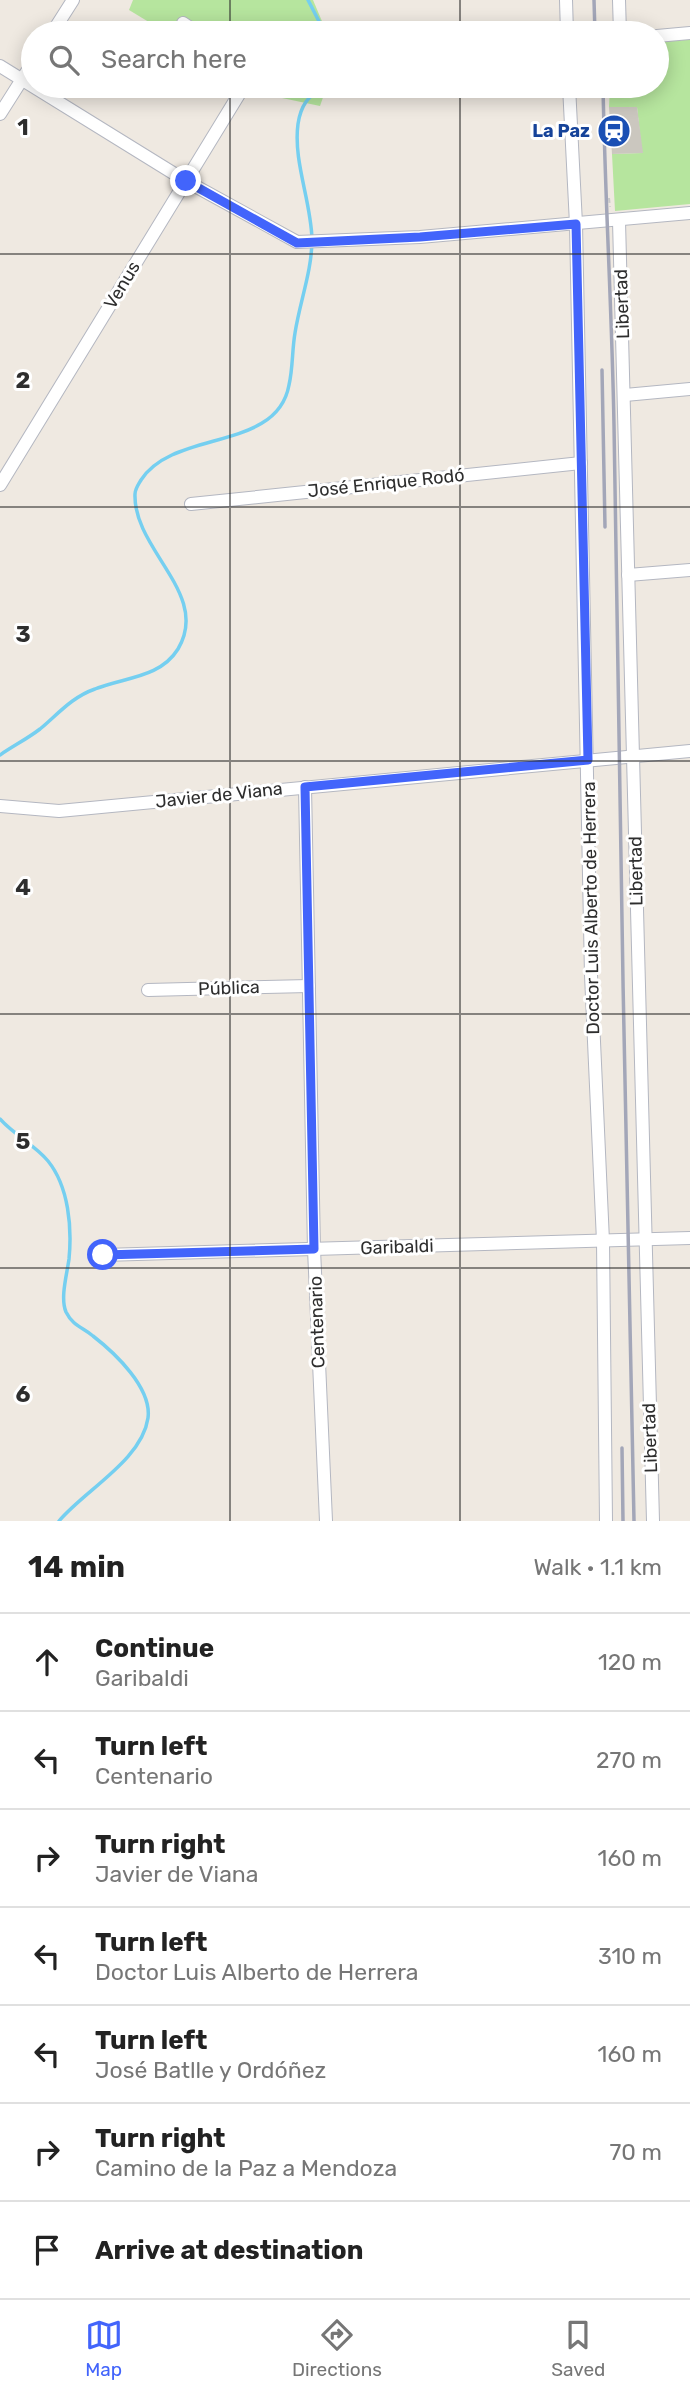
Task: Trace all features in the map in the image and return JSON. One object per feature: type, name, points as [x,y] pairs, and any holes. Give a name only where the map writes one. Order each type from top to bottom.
[{"type":"street","points":[[60,21],[74,0]]},
{"type":"street","points":[[566,0],[567,21]]},
{"type":"street","points":[[619,0],[620,21]]},
{"type":"street","points":[[669,35],[690,33]]},
{"type":"street","points":[[0,66],[21,78]]},
{"type":"street","points":[[0,114],[21,81]]},
{"type":"street","points":[[53,98],[186,181],[297,243],[341,243],[690,213]]},
{"type":"street","name":"Venus","points":[[0,485],[237,98]]},
{"type":"street","name":"Doctor Luis Alberto de Herrera","points":[[570,98],[576,224],[591,975],[603,1241],[606,1521]]},
{"type":"street","name":"Libertad","points":[[619,221],[634,757],[643,1240],[653,1521]]},
{"type":"street","points":[[625,395],[690,389]]},
{"type":"street","name":"José Enrique Rodó","points":[[191,504],[581,463]]},
{"type":"street","points":[[628,575],[690,570]]},
{"type":"street","name":"Javier de Viana","points":[[0,806],[59,811],[690,751]]},
{"type":"street","name":"Centenario","points":[[305,787],[314,1249],[326,1521]]},
{"type":"street","name":"Pública","points":[[148,990],[309,986]]},
{"type":"street","name":"Garibaldi","points":[[103,1255],[690,1238]]},
{"type":"green space","points":[[133,0],[313,0],[322,21],[147,21],[129,10]]},
{"type":"green space","points":[[690,39],[690,204],[615,211],[612,154],[642,153],[637,107],[609,107],[609,98],[669,98],[669,41]]},
{"type":"green space","points":[[282,98],[323,98],[320,106]]},
{"type":"building","points":[[609,107],[637,107],[643,153],[612,154]]},
{"type":"waterway","points":[[308,0],[319,21]]},
{"type":"waterway","points":[[0,755],[40,729],[79,697],[106,685],[152,671],[162,666],[178,649],[186,629],[185,609],[146,534],[138,514],[135,494],[141,480],[156,464],[176,453],[246,431],[265,421],[281,406],[289,385],[295,333],[311,251],[311,225],[297,138],[301,111],[310,98]]},
{"type":"waterway","points":[[0,1119],[43,1155],[61,1183],[68,1208],[70,1234],[64,1293],[66,1312],[130,1372],[148,1407],[144,1433],[135,1447],[111,1474],[59,1521]]},
{"type":"railway","points":[[594,0],[595,21]]},
{"type":"railway","points":[[603,98],[614,425],[634,1521]]},
{"type":"railway","points":[[602,370],[605,527]]},
{"type":"railway","points":[[622,1448],[623,1521]]},
{"type":"place","name":"La Paz","points":[[614,131]]},
{"type":"route","points":[[103,1255],[314,1249],[305,787],[588,760],[576,224],[341,243],[297,243],[186,181]]}]
